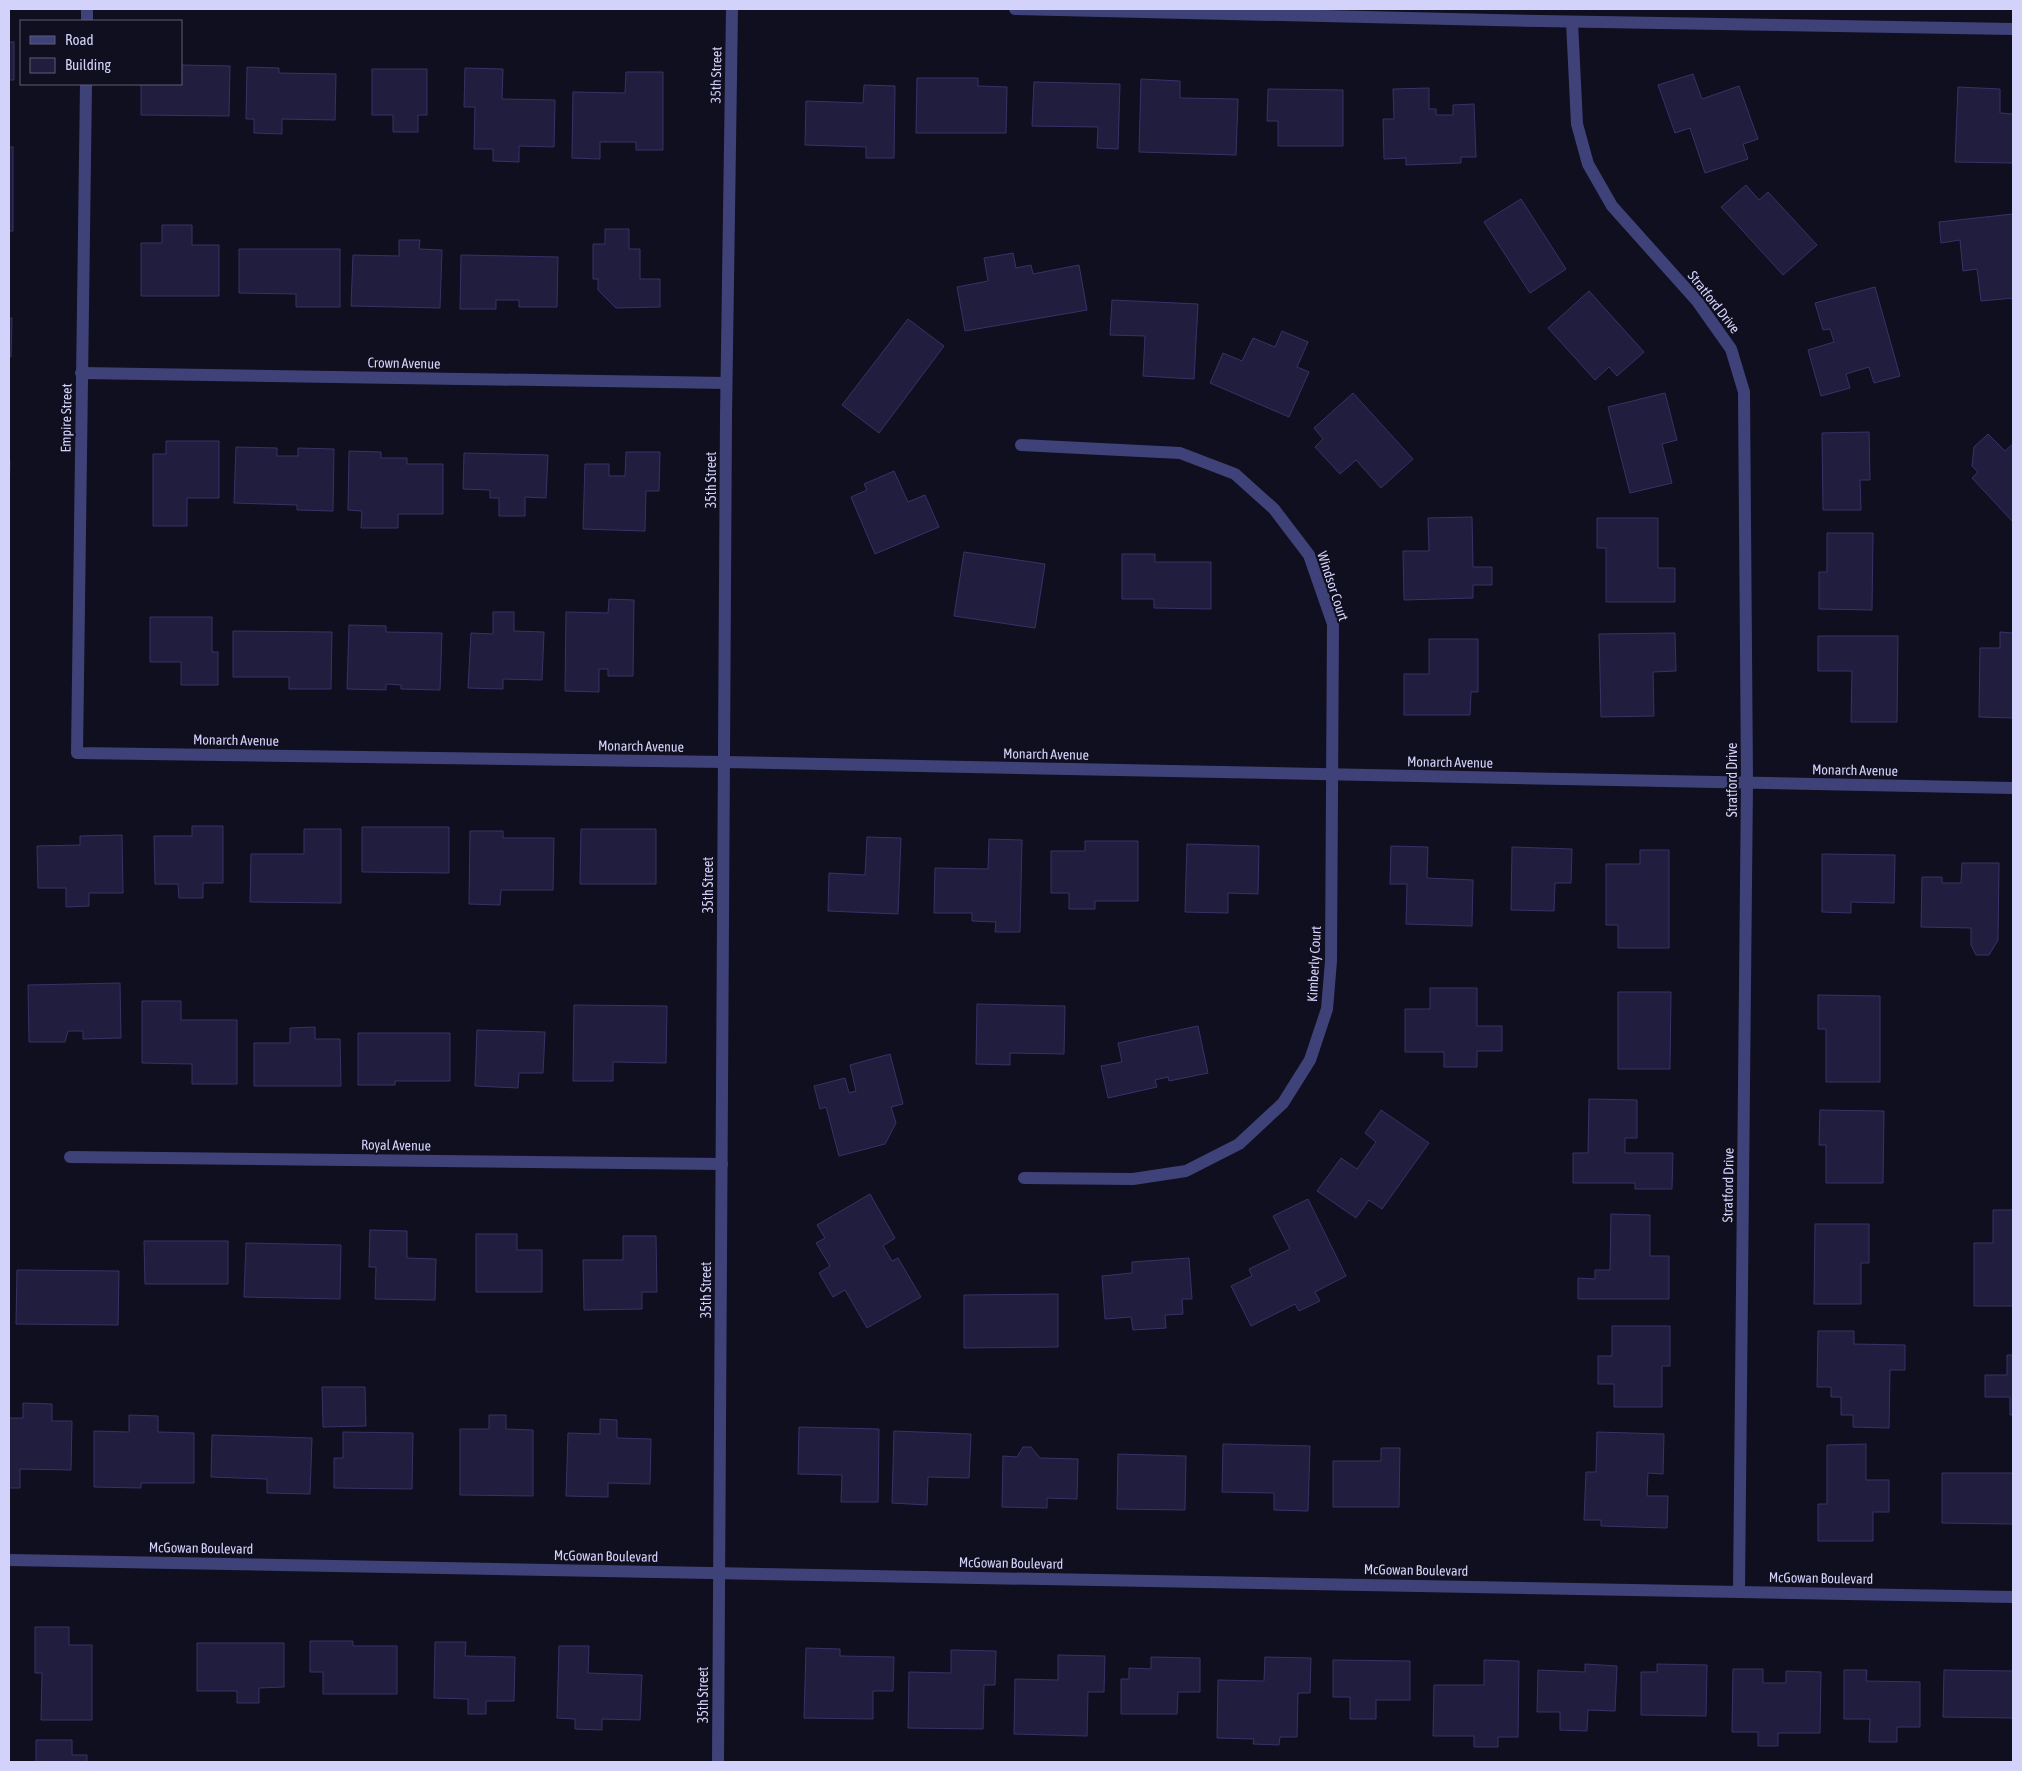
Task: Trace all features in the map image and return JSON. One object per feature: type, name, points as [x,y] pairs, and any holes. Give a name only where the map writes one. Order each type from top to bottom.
[{"type":"street","name":"35th Street","points":[[718,1762],[726,383],[732,9]]},
{"type":"street","points":[[1016,9],[1572,22],[2013,29]]},
{"type":"street","name":"Stratford Drive","points":[[1572,22],[1577,124],[1588,164],[1612,206],[1697,301],[1731,349],[1744,392],[1747,782],[1739,1591]]},
{"type":"street","name":"Empire Street","points":[[77,752],[86,85]]},
{"type":"street","name":"Crown Avenue","points":[[81,373],[726,383]]},
{"type":"street","name":"Windsor Court","points":[[1021,445],[1180,453],[1235,474],[1274,509],[1309,555],[1333,624],[1332,774]]},
{"type":"street","name":"Monarch Avenue","points":[[77,752],[724,762],[2013,788]]},
{"type":"street","name":"Kimberly Court","points":[[1024,1178],[1133,1179],[1186,1171],[1239,1144],[1283,1103],[1310,1060],[1326,1009],[1331,961],[1332,774]]},
{"type":"street","name":"Royal Avenue","points":[[70,1157],[722,1164]]},
{"type":"street","name":"McGowan Boulevard","points":[[9,1560],[2013,1597]]},
{"type":"building","points":[[9,42],[14,42],[14,80],[9,80]]},
{"type":"building","points":[[182,65],[230,66],[229,116],[141,115],[141,85],[182,85]]},
{"type":"building","points":[[247,67],[279,68],[279,73],[336,74],[335,120],[282,119],[282,134],[254,133],[254,119],[246,119]]},
{"type":"building","points":[[465,68],[503,69],[502,99],[555,100],[554,147],[519,146],[519,162],[493,161],[493,149],[474,149],[475,107],[464,107]]},
{"type":"building","points":[[372,69],[427,69],[427,115],[418,115],[418,132],[393,132],[393,115],[372,115]]},
{"type":"building","points":[[626,72],[663,72],[663,150],[636,150],[636,142],[600,142],[600,159],[572,158],[573,92],[625,93]]},
{"type":"building","points":[[1693,74],[1702,99],[1739,86],[1758,139],[1743,144],[1748,159],[1705,173],[1690,128],[1675,133],[1658,85]]},
{"type":"building","points":[[917,78],[978,78],[978,86],[1007,87],[1006,133],[916,133]]},
{"type":"building","points":[[1141,79],[1180,81],[1180,98],[1238,99],[1236,155],[1139,152]]},
{"type":"building","points":[[1034,82],[1120,84],[1118,149],[1097,148],[1098,127],[1032,126]]},
{"type":"building","points":[[864,85],[895,86],[894,158],[866,158],[866,147],[805,145],[806,101],[863,103]]},
{"type":"building","points":[[1958,87],[2000,89],[2000,113],[2013,114],[2013,163],[1955,162]]},
{"type":"building","points":[[1429,88],[1429,109],[1436,109],[1436,115],[1453,115],[1453,105],[1474,104],[1476,157],[1461,157],[1461,163],[1406,165],[1406,158],[1384,159],[1383,119],[1394,119],[1393,89]]},
{"type":"building","points":[[1268,89],[1343,90],[1343,146],[1278,146],[1278,121],[1267,121]]},
{"type":"building","points":[[9,147],[13,147],[13,231],[9,231]]},
{"type":"building","points":[[1746,185],[1759,200],[1768,192],[1817,245],[1783,275],[1721,207]]},
{"type":"building","points":[[1521,199],[1566,269],[1530,293],[1484,222]]},
{"type":"building","points":[[2013,214],[2013,298],[1981,301],[1977,269],[1963,271],[1960,240],[1941,243],[1939,222]]},
{"type":"building","points":[[162,225],[192,225],[192,245],[219,245],[219,296],[141,296],[141,243],[162,243]]},
{"type":"building","points":[[605,229],[629,229],[629,249],[640,249],[640,279],[660,279],[660,307],[616,308],[598,290],[598,279],[593,279],[593,244],[605,244]]},
{"type":"building","points":[[399,240],[420,240],[419,249],[442,250],[440,308],[351,306],[353,255],[399,256]]},
{"type":"building","points":[[239,249],[340,249],[340,307],[296,307],[296,294],[239,293]]},
{"type":"building","points":[[1013,253],[1016,268],[1031,265],[1033,274],[1079,265],[1087,310],[965,331],[957,287],[988,281],[984,258]]},
{"type":"building","points":[[461,255],[558,257],[557,307],[519,307],[519,300],[496,300],[496,309],[460,309]]},
{"type":"building","points":[[1875,287],[1900,376],[1874,383],[1869,367],[1846,374],[1850,388],[1821,396],[1808,350],[1834,342],[1830,329],[1823,330],[1815,303]]},
{"type":"building","points":[[1589,291],[1644,352],[1617,376],[1609,367],[1595,380],[1548,328]]},
{"type":"building","points":[[1112,300],[1198,304],[1194,379],[1143,376],[1145,336],[1110,335]]},
{"type":"building","points":[[9,318],[12,318],[11,357],[9,357]]},
{"type":"building","points":[[908,319],[944,346],[879,433],[842,405]]},
{"type":"building","points":[[1282,331],[1308,342],[1297,367],[1309,372],[1289,417],[1210,383],[1223,353],[1242,361],[1253,338],[1275,347]]},
{"type":"building","points":[[1353,393],[1413,459],[1381,488],[1356,460],[1340,474],[1315,447],[1323,439],[1314,428]]},
{"type":"building","points":[[1665,393],[1677,440],[1662,444],[1672,483],[1630,493],[1608,407]]},
{"type":"building","points":[[1869,432],[1870,480],[1860,480],[1861,510],[1823,510],[1822,433]]},
{"type":"building","points":[[1988,434],[2005,451],[2013,444],[2013,522],[1972,478],[1978,472],[1972,466],[1974,447]]},
{"type":"building","points":[[166,441],[219,441],[219,498],[187,498],[187,526],[153,526],[153,454],[166,454]]},
{"type":"building","points":[[236,447],[277,448],[277,456],[298,456],[298,448],[334,449],[333,511],[297,510],[297,505],[234,503]]},
{"type":"building","points":[[349,451],[381,452],[381,458],[407,458],[407,464],[443,464],[443,514],[398,514],[398,528],[361,528],[362,511],[348,510]]},
{"type":"building","points":[[626,452],[660,452],[659,491],[646,491],[645,531],[583,529],[585,464],[609,464],[609,476],[625,476]]},
{"type":"building","points":[[464,453],[548,455],[546,498],[525,497],[525,516],[499,516],[499,498],[490,498],[490,490],[463,489]]},
{"type":"building","points":[[9,461],[10,461],[9,497]]},
{"type":"building","points":[[894,471],[908,502],[925,495],[939,527],[875,554],[851,497],[867,490],[864,484]]},
{"type":"building","points":[[1472,517],[1473,567],[1492,567],[1492,585],[1473,585],[1473,598],[1404,600],[1403,551],[1429,551],[1428,518]]},
{"type":"building","points":[[1597,518],[1658,518],[1658,568],[1675,568],[1675,602],[1606,602],[1606,548],[1597,548]]},
{"type":"building","points":[[1827,533],[1873,533],[1872,610],[1819,609],[1819,572],[1827,572]]},
{"type":"building","points":[[964,552],[1045,564],[1035,628],[954,616]]},
{"type":"building","points":[[1122,554],[1155,554],[1155,562],[1211,562],[1211,609],[1154,608],[1154,599],[1122,599]]},
{"type":"building","points":[[609,599],[634,600],[633,676],[608,676],[608,669],[599,669],[599,692],[565,691],[566,612],[608,613]]},
{"type":"building","points":[[493,612],[514,612],[514,631],[544,632],[542,680],[503,679],[503,689],[468,688],[471,633],[493,634]]},
{"type":"building","points":[[150,617],[212,617],[212,652],[218,652],[218,685],[181,685],[181,662],[150,662]]},
{"type":"building","points":[[349,625],[386,626],[386,632],[442,633],[440,690],[401,689],[401,685],[386,684],[386,690],[347,689]]},
{"type":"building","points":[[233,631],[332,632],[331,689],[289,689],[289,677],[233,677]]},
{"type":"building","points":[[2000,632],[2013,633],[2013,718],[1979,717],[1980,648],[2000,648]]},
{"type":"building","points":[[1675,633],[1676,671],[1653,672],[1654,716],[1601,717],[1599,634]]},
{"type":"building","points":[[1818,636],[1898,636],[1897,722],[1851,722],[1852,671],[1818,671]]},
{"type":"building","points":[[1429,639],[1478,639],[1478,692],[1471,692],[1470,715],[1404,715],[1404,674],[1429,674]]},
{"type":"building","points":[[192,826],[223,826],[223,883],[203,883],[203,898],[179,898],[178,884],[155,884],[154,836],[192,836]]},
{"type":"building","points":[[362,827],[449,827],[449,873],[362,872]]},
{"type":"building","points":[[304,829],[341,829],[341,903],[250,902],[251,854],[304,854]]},
{"type":"building","points":[[581,829],[656,829],[656,884],[580,884]]},
{"type":"building","points":[[470,831],[503,831],[503,838],[554,838],[553,890],[501,890],[500,905],[469,904]]},
{"type":"building","points":[[122,835],[123,893],[89,893],[89,906],[66,907],[66,888],[38,888],[37,846],[80,845],[80,836]]},
{"type":"building","points":[[867,837],[901,838],[898,914],[828,911],[829,873],[865,875]]},
{"type":"building","points":[[989,839],[1022,840],[1020,932],[995,932],[996,922],[972,921],[972,913],[934,913],[935,868],[988,869]]},
{"type":"building","points":[[1085,841],[1138,841],[1138,901],[1095,901],[1095,909],[1069,909],[1069,893],[1051,893],[1051,851],[1085,851]]},
{"type":"building","points":[[1187,844],[1259,846],[1258,894],[1228,893],[1228,913],[1185,912]]},
{"type":"building","points":[[1391,846],[1428,847],[1427,878],[1473,880],[1472,926],[1406,924],[1407,884],[1390,884]]},
{"type":"building","points":[[1512,847],[1572,849],[1571,883],[1555,883],[1554,911],[1511,910]]},
{"type":"building","points":[[1640,850],[1669,850],[1669,948],[1618,948],[1618,925],[1606,925],[1606,864],[1640,864]]},
{"type":"building","points":[[1822,854],[1895,855],[1894,903],[1851,902],[1851,913],[1822,912]]},
{"type":"building","points":[[1962,863],[1999,863],[1998,940],[1989,955],[1976,955],[1971,945],[1971,928],[1921,927],[1922,877],[1942,877],[1942,883],[1961,883]]},
{"type":"building","points":[[120,983],[121,1038],[83,1039],[83,1031],[68,1031],[65,1042],[29,1042],[28,985]]},
{"type":"building","points":[[1430,988],[1477,988],[1477,1026],[1502,1026],[1502,1051],[1477,1051],[1477,1067],[1444,1067],[1444,1052],[1405,1052],[1405,1009],[1430,1009]]},
{"type":"building","points":[[1618,992],[1671,992],[1670,1069],[1618,1069]]},
{"type":"building","points":[[1818,995],[1880,996],[1880,1082],[1826,1082],[1826,1029],[1818,1029]]},
{"type":"building","points":[[142,1001],[181,1001],[181,1020],[237,1020],[237,1084],[192,1084],[192,1064],[142,1063]]},
{"type":"building","points":[[977,1004],[1065,1006],[1064,1054],[1010,1053],[1010,1065],[976,1064]]},
{"type":"building","points":[[574,1005],[667,1006],[666,1063],[613,1062],[613,1081],[573,1081]]},
{"type":"building","points":[[1198,1026],[1208,1073],[1169,1081],[1168,1077],[1155,1080],[1157,1087],[1108,1098],[1101,1066],[1122,1062],[1118,1043]]},
{"type":"building","points":[[315,1027],[315,1039],[340,1039],[341,1086],[254,1086],[254,1043],[290,1043],[290,1028]]},
{"type":"building","points":[[477,1030],[545,1032],[543,1073],[519,1073],[518,1088],[475,1086]]},
{"type":"building","points":[[358,1033],[450,1033],[450,1081],[395,1081],[395,1085],[358,1085]]},
{"type":"building","points":[[890,1054],[903,1104],[891,1107],[896,1123],[885,1144],[839,1156],[826,1107],[820,1109],[814,1086],[845,1078],[849,1093],[856,1091],[850,1065]]},
{"type":"building","points":[[1589,1099],[1637,1100],[1637,1138],[1625,1138],[1625,1153],[1673,1153],[1672,1189],[1635,1189],[1635,1183],[1573,1183],[1573,1153],[1588,1153]]},
{"type":"building","points":[[1381,1110],[1429,1143],[1382,1209],[1369,1200],[1356,1218],[1317,1191],[1341,1158],[1357,1169],[1376,1142],[1365,1133]]},
{"type":"building","points":[[1820,1110],[1884,1111],[1883,1183],[1826,1183],[1826,1145],[1819,1145]]},
{"type":"building","points":[[870,1194],[895,1238],[883,1246],[892,1261],[898,1258],[921,1297],[867,1328],[845,1290],[833,1297],[819,1273],[830,1266],[816,1243],[825,1238],[817,1225]]},
{"type":"building","points":[[1308,1199],[1346,1276],[1315,1292],[1320,1301],[1299,1311],[1295,1304],[1251,1326],[1231,1286],[1252,1276],[1249,1269],[1290,1249],[1273,1216]]},
{"type":"building","points":[[1993,1210],[2013,1210],[2013,1306],[1974,1306],[1974,1243],[1993,1243]]},
{"type":"building","points":[[1611,1214],[1650,1215],[1650,1256],[1669,1256],[1669,1299],[1578,1299],[1578,1278],[1595,1279],[1595,1270],[1610,1270]]},
{"type":"building","points":[[1815,1224],[1869,1224],[1869,1263],[1861,1263],[1861,1304],[1814,1304]]},
{"type":"building","points":[[370,1230],[407,1231],[407,1258],[436,1259],[435,1300],[375,1299],[376,1267],[369,1267]]},
{"type":"building","points":[[476,1234],[517,1234],[517,1250],[542,1250],[542,1292],[476,1292]]},
{"type":"building","points":[[623,1236],[656,1236],[657,1292],[642,1292],[642,1309],[584,1310],[583,1260],[623,1260]]},
{"type":"building","points":[[144,1241],[228,1241],[228,1284],[145,1284]]},
{"type":"building","points":[[246,1243],[341,1245],[340,1299],[244,1297]]},
{"type":"building","points":[[1189,1258],[1192,1299],[1182,1299],[1183,1314],[1165,1315],[1166,1328],[1133,1330],[1131,1317],[1105,1319],[1102,1276],[1132,1273],[1132,1262]]},
{"type":"building","points":[[17,1270],[119,1271],[118,1325],[16,1324]]},
{"type":"building","points":[[1058,1294],[1058,1347],[964,1348],[964,1295]]},
{"type":"building","points":[[1612,1326],[1670,1326],[1670,1366],[1662,1366],[1662,1407],[1614,1407],[1614,1384],[1598,1384],[1598,1356],[1612,1356]]},
{"type":"building","points":[[1818,1331],[1854,1331],[1854,1344],[1905,1345],[1905,1370],[1890,1370],[1889,1428],[1853,1427],[1853,1415],[1841,1415],[1841,1397],[1831,1397],[1831,1387],[1817,1387]]},
{"type":"building","points":[[2007,1355],[2013,1355],[2013,1415],[2010,1415],[2010,1397],[1985,1397],[1985,1375],[2007,1375]]},
{"type":"building","points":[[322,1387],[365,1387],[366,1426],[323,1427]]},
{"type":"building","points":[[23,1403],[52,1404],[52,1421],[72,1421],[71,1470],[20,1469],[20,1488],[9,1488],[9,1418],[23,1418]]},
{"type":"building","points":[[129,1415],[158,1416],[158,1432],[194,1433],[194,1483],[141,1483],[141,1488],[94,1487],[94,1431],[129,1432]]},
{"type":"building","points":[[489,1415],[506,1415],[506,1429],[533,1430],[533,1496],[460,1495],[460,1429],[489,1429]]},
{"type":"building","points":[[600,1419],[617,1420],[617,1438],[651,1439],[650,1484],[608,1483],[608,1497],[566,1496],[568,1433],[600,1434]]},
{"type":"building","points":[[799,1427],[879,1429],[878,1502],[841,1502],[842,1475],[798,1474]]},
{"type":"building","points":[[894,1431],[971,1434],[969,1478],[928,1477],[927,1505],[892,1503]]},
{"type":"building","points":[[343,1432],[413,1433],[412,1489],[334,1488],[334,1458],[343,1458]]},
{"type":"building","points":[[1597,1432],[1664,1434],[1663,1474],[1648,1473],[1647,1496],[1668,1496],[1667,1528],[1601,1526],[1601,1520],[1584,1520],[1586,1472],[1596,1472]]},
{"type":"building","points":[[212,1435],[312,1438],[310,1494],[267,1493],[267,1479],[211,1477]]},
{"type":"building","points":[[1223,1444],[1310,1446],[1308,1511],[1274,1510],[1274,1493],[1222,1492]]},
{"type":"building","points":[[1866,1444],[1866,1480],[1889,1480],[1889,1512],[1873,1512],[1873,1541],[1818,1541],[1818,1504],[1827,1504],[1827,1445]]},
{"type":"building","points":[[1023,1447],[1031,1447],[1040,1458],[1078,1459],[1077,1499],[1047,1498],[1047,1508],[1002,1507],[1003,1456],[1017,1457]]},
{"type":"building","points":[[1381,1448],[1400,1448],[1399,1507],[1333,1507],[1333,1461],[1381,1461]]},
{"type":"building","points":[[1118,1454],[1186,1456],[1185,1510],[1117,1509]]},
{"type":"building","points":[[1942,1473],[2013,1473],[2013,1524],[1942,1523]]},
{"type":"building","points":[[35,1627],[69,1627],[69,1645],[92,1645],[92,1720],[41,1720],[42,1673],[35,1673]]},
{"type":"building","points":[[310,1641],[353,1641],[353,1646],[397,1646],[397,1694],[323,1694],[323,1672],[310,1672]]},
{"type":"building","points":[[435,1642],[466,1642],[465,1656],[515,1657],[514,1701],[486,1701],[486,1714],[468,1714],[468,1699],[434,1698]]},
{"type":"building","points":[[197,1643],[284,1643],[284,1687],[259,1688],[259,1703],[237,1703],[237,1691],[197,1691]]},
{"type":"building","points":[[559,1646],[589,1646],[588,1673],[642,1675],[640,1720],[602,1719],[602,1730],[575,1729],[575,1719],[557,1718]]},
{"type":"building","points":[[806,1648],[840,1649],[840,1656],[894,1657],[893,1691],[873,1691],[873,1719],[804,1718]]},
{"type":"building","points":[[951,1650],[996,1651],[995,1685],[984,1685],[983,1729],[908,1728],[909,1672],[951,1673]]},
{"type":"building","points":[[1058,1655],[1105,1656],[1104,1692],[1088,1692],[1087,1736],[1014,1734],[1015,1679],[1058,1680]]},
{"type":"building","points":[[1151,1657],[1200,1658],[1200,1692],[1178,1692],[1177,1714],[1121,1714],[1121,1679],[1129,1679],[1129,1668],[1151,1669]]},
{"type":"building","points":[[1265,1657],[1311,1658],[1310,1693],[1298,1693],[1297,1737],[1280,1737],[1279,1745],[1253,1744],[1254,1739],[1217,1738],[1218,1680],[1264,1681]]},
{"type":"building","points":[[1333,1660],[1410,1661],[1410,1700],[1376,1700],[1376,1719],[1350,1719],[1350,1697],[1333,1697]]},
{"type":"building","points":[[1484,1660],[1519,1661],[1518,1737],[1498,1737],[1498,1747],[1474,1747],[1474,1736],[1433,1736],[1434,1685],[1484,1685]]},
{"type":"building","points":[[1585,1664],[1617,1666],[1615,1711],[1588,1710],[1587,1731],[1560,1730],[1560,1712],[1537,1712],[1538,1670],[1585,1672]]},
{"type":"building","points":[[1657,1664],[1707,1665],[1706,1716],[1641,1715],[1641,1672],[1657,1672]]},
{"type":"building","points":[[1733,1669],[1763,1669],[1763,1683],[1786,1683],[1786,1671],[1821,1672],[1820,1733],[1778,1733],[1778,1746],[1758,1746],[1758,1732],[1732,1732]]},
{"type":"building","points":[[1844,1670],[1867,1670],[1866,1681],[1920,1682],[1920,1727],[1897,1727],[1897,1742],[1869,1742],[1870,1719],[1844,1719]]},
{"type":"building","points":[[1944,1670],[2013,1671],[2013,1718],[1943,1717]]},
{"type":"building","points":[[36,1740],[72,1740],[72,1755],[87,1755],[87,1762],[36,1762]]}]
